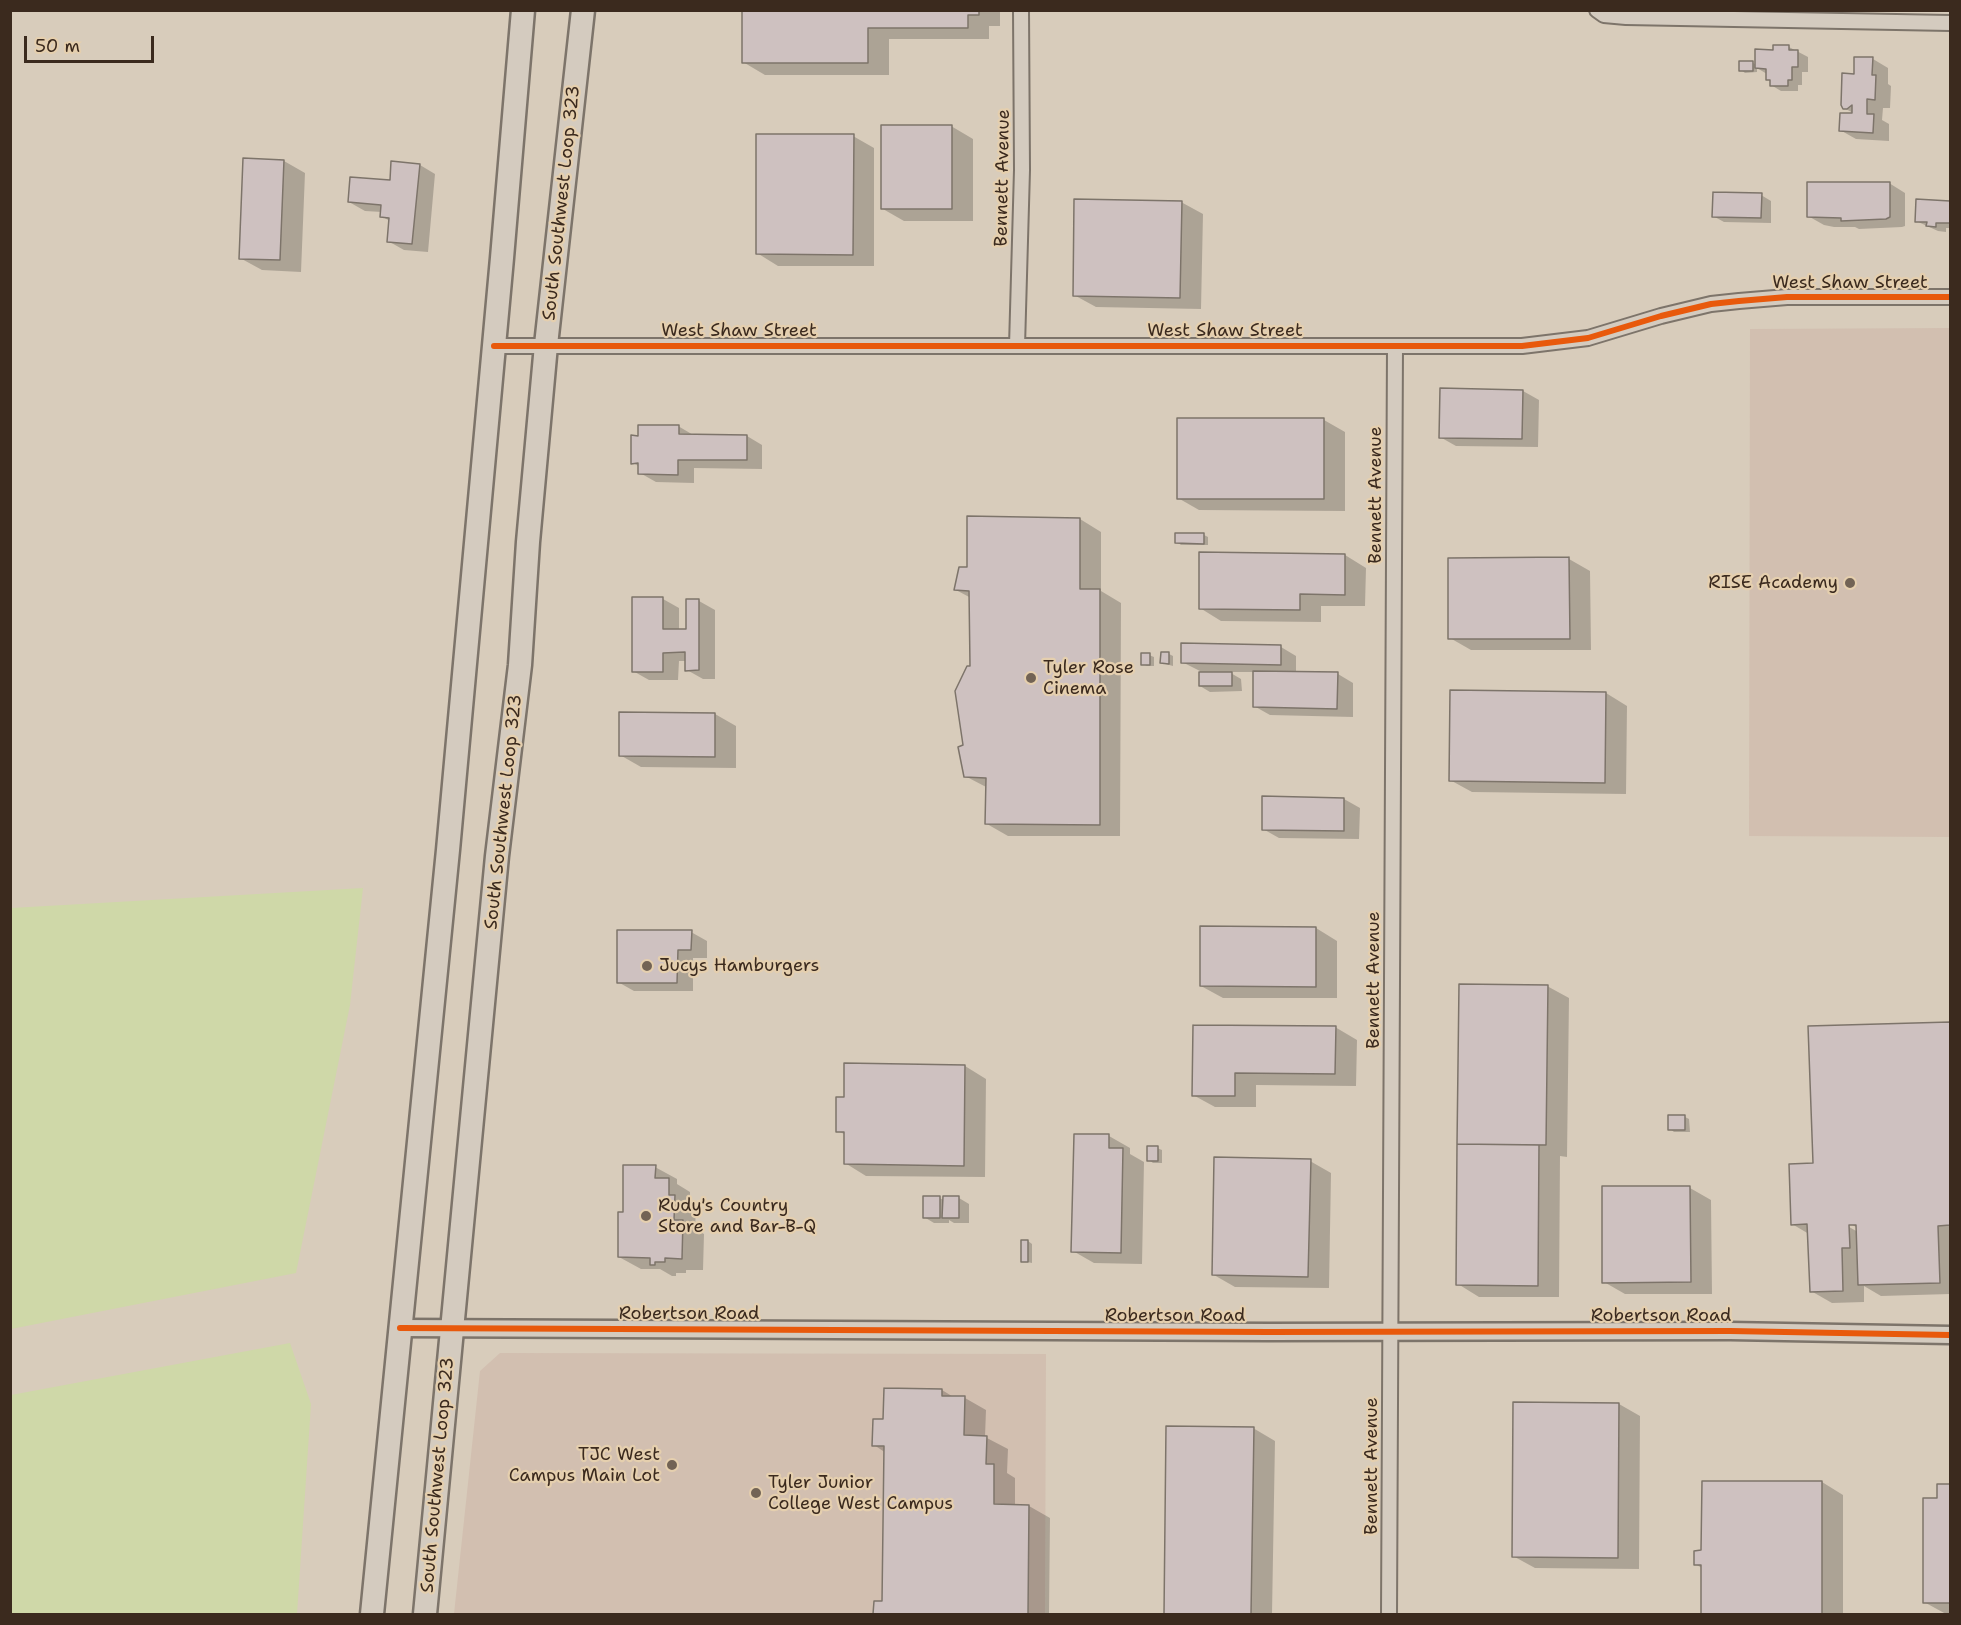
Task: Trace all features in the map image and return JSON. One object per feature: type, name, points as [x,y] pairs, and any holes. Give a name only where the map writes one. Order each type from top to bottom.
[{"type":"highway","points":[[372,1614],[448,850],[523,10]]},
{"type":"highway","name":"South Southwest Loop 323","points":[[425,1614],[496,868],[520,665],[528,542],[546,345],[582,10]]},
{"type":"street","name":"Bennett Avenue","points":[[1017,346],[1022,170],[1021,10]]},
{"type":"street","points":[[1597,10],[1604,15],[1626,17],[1950,23]]},
{"type":"street","name":"West Shaw Street","points":[[494,346],[1522,346],[1566,342],[1609,333],[1661,315],[1711,304],[1765,298],[1950,297]]},
{"type":"street","name":"Bennett Avenue","points":[[1389,1614],[1395,347]]},
{"type":"street","name":"Robertson Road","points":[[400,1328],[1730,1331],[1950,1335]]},
{"type":"shaded area","name":"RISE Academy","points":[[1950,328],[1950,837],[1749,836],[1750,329]]},
{"type":"shaded area","name":"Tyler Junior College West Campus","points":[[500,1353],[1046,1354],[1045,1614],[454,1614],[480,1371]]},
{"type":"green space","points":[[363,888],[350,1005],[296,1273],[11,1329],[11,908]]},
{"type":"green space","points":[[290,1343],[311,1404],[297,1614],[11,1614],[11,1395]]},
{"type":"building","points":[[742,10],[979,10],[979,15],[968,15],[968,28],[868,28],[868,63],[742,63]]},
{"type":"building","points":[[1773,45],[1789,45],[1789,50],[1798,50],[1798,67],[1792,67],[1792,80],[1788,80],[1788,86],[1770,86],[1770,80],[1766,80],[1766,69],[1755,68],[1755,49],[1773,50]]},
{"type":"building","points":[[1854,57],[1873,57],[1872,75],[1876,75],[1875,100],[1867,99],[1867,114],[1874,114],[1873,133],[1839,131],[1840,113],[1852,113],[1852,105],[1843,109],[1841,105],[1842,73],[1854,74]]},
{"type":"building","points":[[1739,61],[1753,61],[1753,71],[1739,71]]},
{"type":"building","points":[[881,125],[952,125],[952,209],[881,209]]},
{"type":"building","points":[[756,134],[854,134],[853,255],[756,254]]},
{"type":"building","points":[[243,158],[284,160],[280,260],[239,259]]},
{"type":"building","points":[[391,161],[420,164],[412,244],[387,242],[389,218],[380,217],[381,205],[348,202],[350,177],[390,180]]},
{"type":"building","points":[[1807,182],[1890,182],[1890,217],[1841,221],[1841,218],[1807,217]]},
{"type":"building","points":[[1713,192],[1762,193],[1761,218],[1712,217]]},
{"type":"building","points":[[1074,199],[1182,201],[1180,298],[1073,296]]},
{"type":"building","points":[[1916,199],[1950,201],[1950,223],[1936,223],[1936,227],[1926,226],[1927,222],[1915,222]]},
{"type":"building","points":[[1440,388],[1523,390],[1522,439],[1439,438]]},
{"type":"building","points":[[1177,418],[1324,418],[1324,499],[1177,499]]},
{"type":"building","points":[[638,425],[679,425],[679,434],[747,435],[747,460],[678,460],[678,475],[638,474],[638,463],[631,464],[631,435],[638,436]]},
{"type":"building","name":"Tyler Rose Cinema","points":[[967,516],[1080,518],[1080,589],[1100,589],[1100,825],[985,824],[986,778],[964,777],[958,747],[963,745],[955,691],[967,666],[970,666],[969,591],[954,590],[959,567],[967,567]]},
{"type":"building","points":[[1175,533],[1204,533],[1204,544],[1175,543]]},
{"type":"building","points":[[1199,552],[1345,554],[1345,595],[1300,594],[1300,610],[1199,609]]},
{"type":"building","points":[[1569,557],[1570,639],[1448,639],[1448,558]]},
{"type":"building","points":[[632,597],[663,597],[663,629],[686,629],[686,599],[699,599],[699,670],[685,671],[685,652],[663,653],[663,672],[632,672]]},
{"type":"building","points":[[1181,643],[1281,645],[1281,665],[1181,663]]},
{"type":"building","points":[[1161,652],[1169,652],[1169,664],[1160,663]]},
{"type":"building","points":[[1141,653],[1150,653],[1150,665],[1141,665]]},
{"type":"building","points":[[1253,671],[1338,672],[1337,709],[1253,707]]},
{"type":"building","points":[[1199,672],[1232,672],[1232,686],[1199,686]]},
{"type":"building","points":[[1450,690],[1606,692],[1605,783],[1449,781]]},
{"type":"building","points":[[619,712],[715,713],[715,757],[619,756]]},
{"type":"building","points":[[1262,796],[1344,798],[1344,831],[1262,830]]},
{"type":"building","points":[[1200,926],[1316,927],[1316,987],[1200,986]]},
{"type":"building","name":"Jucys Hamburgers","points":[[617,930],[692,930],[691,950],[678,950],[677,983],[617,983]]},
{"type":"building","points":[[1459,984],[1548,985],[1546,1145],[1457,1144]]},
{"type":"building","points":[[1950,1022],[1950,1225],[1938,1226],[1940,1283],[1858,1285],[1856,1225],[1849,1225],[1850,1248],[1842,1248],[1843,1291],[1810,1292],[1807,1224],[1791,1225],[1789,1164],[1813,1163],[1808,1026]]},
{"type":"building","points":[[1193,1025],[1336,1026],[1335,1074],[1235,1073],[1235,1096],[1192,1096]]},
{"type":"building","points":[[844,1063],[965,1065],[964,1166],[844,1164],[844,1132],[836,1132],[836,1097],[844,1097]]},
{"type":"building","points":[[1668,1115],[1685,1115],[1685,1130],[1668,1130]]},
{"type":"building","points":[[1074,1134],[1109,1134],[1109,1148],[1123,1148],[1121,1253],[1071,1252]]},
{"type":"building","points":[[1457,1144],[1539,1145],[1538,1286],[1456,1285]]},
{"type":"building","points":[[1147,1146],[1158,1146],[1158,1161],[1147,1161]]},
{"type":"building","points":[[1214,1157],[1311,1159],[1308,1277],[1212,1275]]},
{"type":"building","name":"Rudy's Country Store and Bar-B-Q","points":[[623,1165],[656,1165],[655,1178],[669,1178],[669,1195],[675,1195],[674,1220],[683,1220],[682,1259],[665,1258],[665,1262],[655,1262],[655,1265],[650,1265],[650,1258],[618,1257],[618,1212],[623,1212]]},
{"type":"building","points":[[1602,1186],[1690,1186],[1691,1282],[1602,1283]]},
{"type":"building","points":[[923,1196],[940,1196],[940,1218],[923,1218]]},
{"type":"building","points":[[943,1196],[959,1196],[959,1218],[942,1218]]},
{"type":"building","points":[[1021,1240],[1028,1240],[1028,1262],[1021,1262]]},
{"type":"building","points":[[884,1388],[942,1389],[942,1396],[965,1396],[964,1435],[987,1436],[986,1464],[994,1464],[994,1504],[1029,1505],[1028,1614],[873,1614],[874,1601],[882,1601],[884,1446],[872,1446],[873,1419],[883,1419]]},
{"type":"building","points":[[1513,1402],[1619,1403],[1618,1558],[1512,1557]]},
{"type":"building","points":[[1166,1426],[1254,1427],[1251,1614],[1164,1614]]},
{"type":"building","points":[[1702,1481],[1822,1481],[1822,1614],[1701,1614],[1701,1565],[1694,1565],[1694,1551],[1701,1550]]},
{"type":"building","points":[[1937,1484],[1950,1484],[1950,1603],[1923,1603],[1923,1498],[1937,1498]]},
{"type":"cycle path","points":[[494,346],[1522,346],[1588,338],[1711,304],[1787,297],[1950,297]]},
{"type":"cycle path","points":[[400,1328],[1269,1332],[1730,1331],[1950,1335]]},
{"type":"place","name":"RISE Academy","points":[[1850,583]]},
{"type":"place","name":"Tyler Rose Cinema","points":[[1031,678]]},
{"type":"place","name":"Jucys Hamburgers","points":[[647,966]]},
{"type":"place","name":"Rudy's Country Store and Bar-B-Q","points":[[646,1216]]},
{"type":"place","name":"TJC West Campus Main Lot","points":[[672,1465]]},
{"type":"place","name":"Tyler Junior College West Campus","points":[[756,1493]]}]
